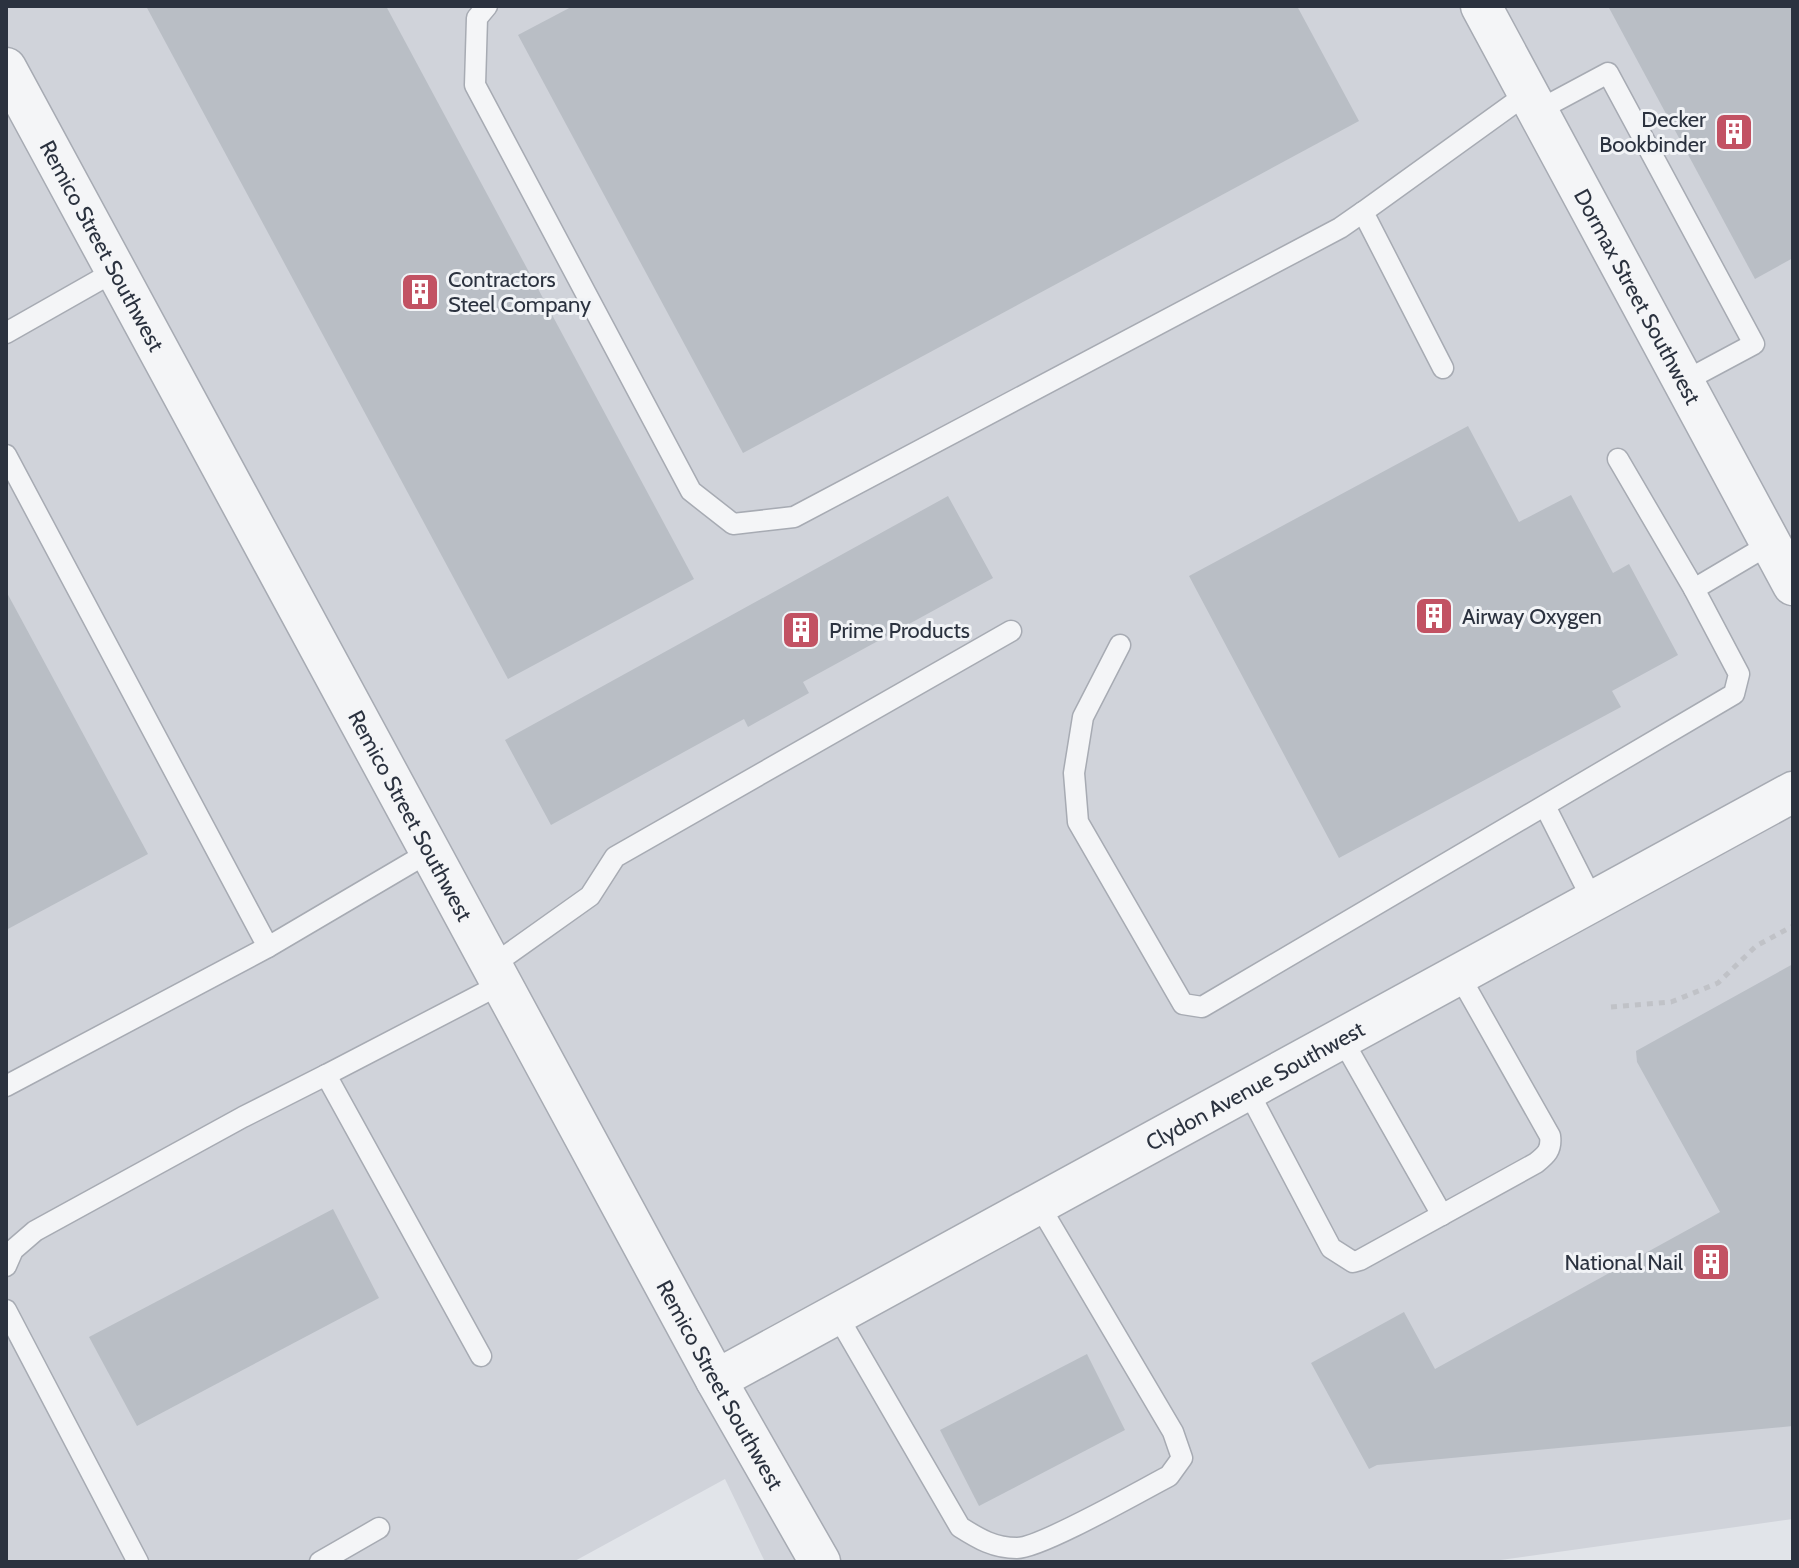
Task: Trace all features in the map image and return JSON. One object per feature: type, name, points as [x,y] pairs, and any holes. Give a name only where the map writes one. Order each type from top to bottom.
[{"type":"street","name":"Dormax Street Southwest","points":[[1481,6],[1793,585]]},
{"type":"street","name":"Remico Street Southwest","points":[[6,68],[716,1380],[820,1562]]},
{"type":"street","name":"Clydon Avenue Southwest","points":[[716,1380],[1793,792]]},
{"type":"lane","points":[[487,6],[477,18],[475,85],[691,491],[733,524],[794,517],[1340,228],[1533,102],[1608,73],[1754,344],[1683,382]]},
{"type":"lane","points":[[1363,212],[1443,368]]},
{"type":"lane","points":[[6,333],[117,270]]},
{"type":"lane","points":[[6,455],[268,947]]},
{"type":"lane","points":[[1120,645],[1083,717],[1074,773],[1078,822],[1183,1004],[1202,1007],[1734,694],[1739,674],[1694,589],[1618,459]]},
{"type":"lane","points":[[1694,589],[1770,544]]},
{"type":"lane","points":[[6,1266],[13,1250],[35,1231],[326,1075],[498,974],[590,896],[615,857],[1011,631]]},
{"type":"lane","points":[[1545,806],[1593,901]]},
{"type":"lane","points":[[6,1086],[268,947],[431,851]]},
{"type":"lane","points":[[1248,1091],[1331,1248],[1343,1257],[1353,1262],[1360,1260],[1442,1215],[1536,1163],[1552,1145],[1550,1136],[1459,975]]},
{"type":"lane","points":[[1342,1039],[1442,1215]]},
{"type":"lane","points":[[326,1075],[481,1356]]},
{"type":"lane","points":[[837,1315],[960,1527],[989,1545],[1021,1548],[1169,1476],[1182,1458],[1173,1432],[1039,1205]]},
{"type":"lane","points":[[6,1310],[138,1562]]},
{"type":"lane","points":[[320,1562],[379,1528]]},
{"type":"path","points":[[1611,1007],[1671,1002],[1718,983],[1756,946],[1793,926]]},
{"type":"shaded area","points":[[6,6],[1793,6],[1793,1519],[1486,1562],[765,1562],[725,1479],[573,1562],[6,1562]]},
{"type":"building","name":"Contractors Steel Company","points":[[146,6],[386,6],[694,579],[508,679]]},
{"type":"building","points":[[573,6],[1297,6],[1359,121],[743,453],[518,35]]},
{"type":"building","name":"Decker Bookbinder","points":[[1608,6],[1793,6],[1793,258],[1755,279]]},
{"type":"building","name":"Airway Oxygen","points":[[1468,426],[1519,522],[1571,495],[1613,573],[1629,564],[1678,655],[1612,691],[1621,707],[1339,858],[1189,576]]},
{"type":"building","name":"Prime Products","points":[[948,496],[993,578],[803,682],[809,693],[748,727],[744,719],[551,825],[505,740]]},
{"type":"building","points":[[6,591],[148,854],[6,930]]},
{"type":"building","name":"National Nail","points":[[1793,964],[1793,1426],[1377,1465],[1369,1469],[1311,1363],[1404,1312],[1435,1369],[1720,1212],[1637,1062],[1636,1051]]},
{"type":"building","points":[[333,1209],[379,1298],[137,1426],[89,1337]]},
{"type":"building","points":[[1087,1354],[1125,1430],[979,1506],[940,1430]]},
{"type":"place","name":"Decker Bookbinder","points":[[1734,132]]},
{"type":"place","name":"Contractors Steel Company","points":[[420,292]]},
{"type":"place","name":"Airway Oxygen","points":[[1434,616]]},
{"type":"place","name":"Prime Products","points":[[801,630]]},
{"type":"place","name":"National Nail","points":[[1711,1262]]}]
